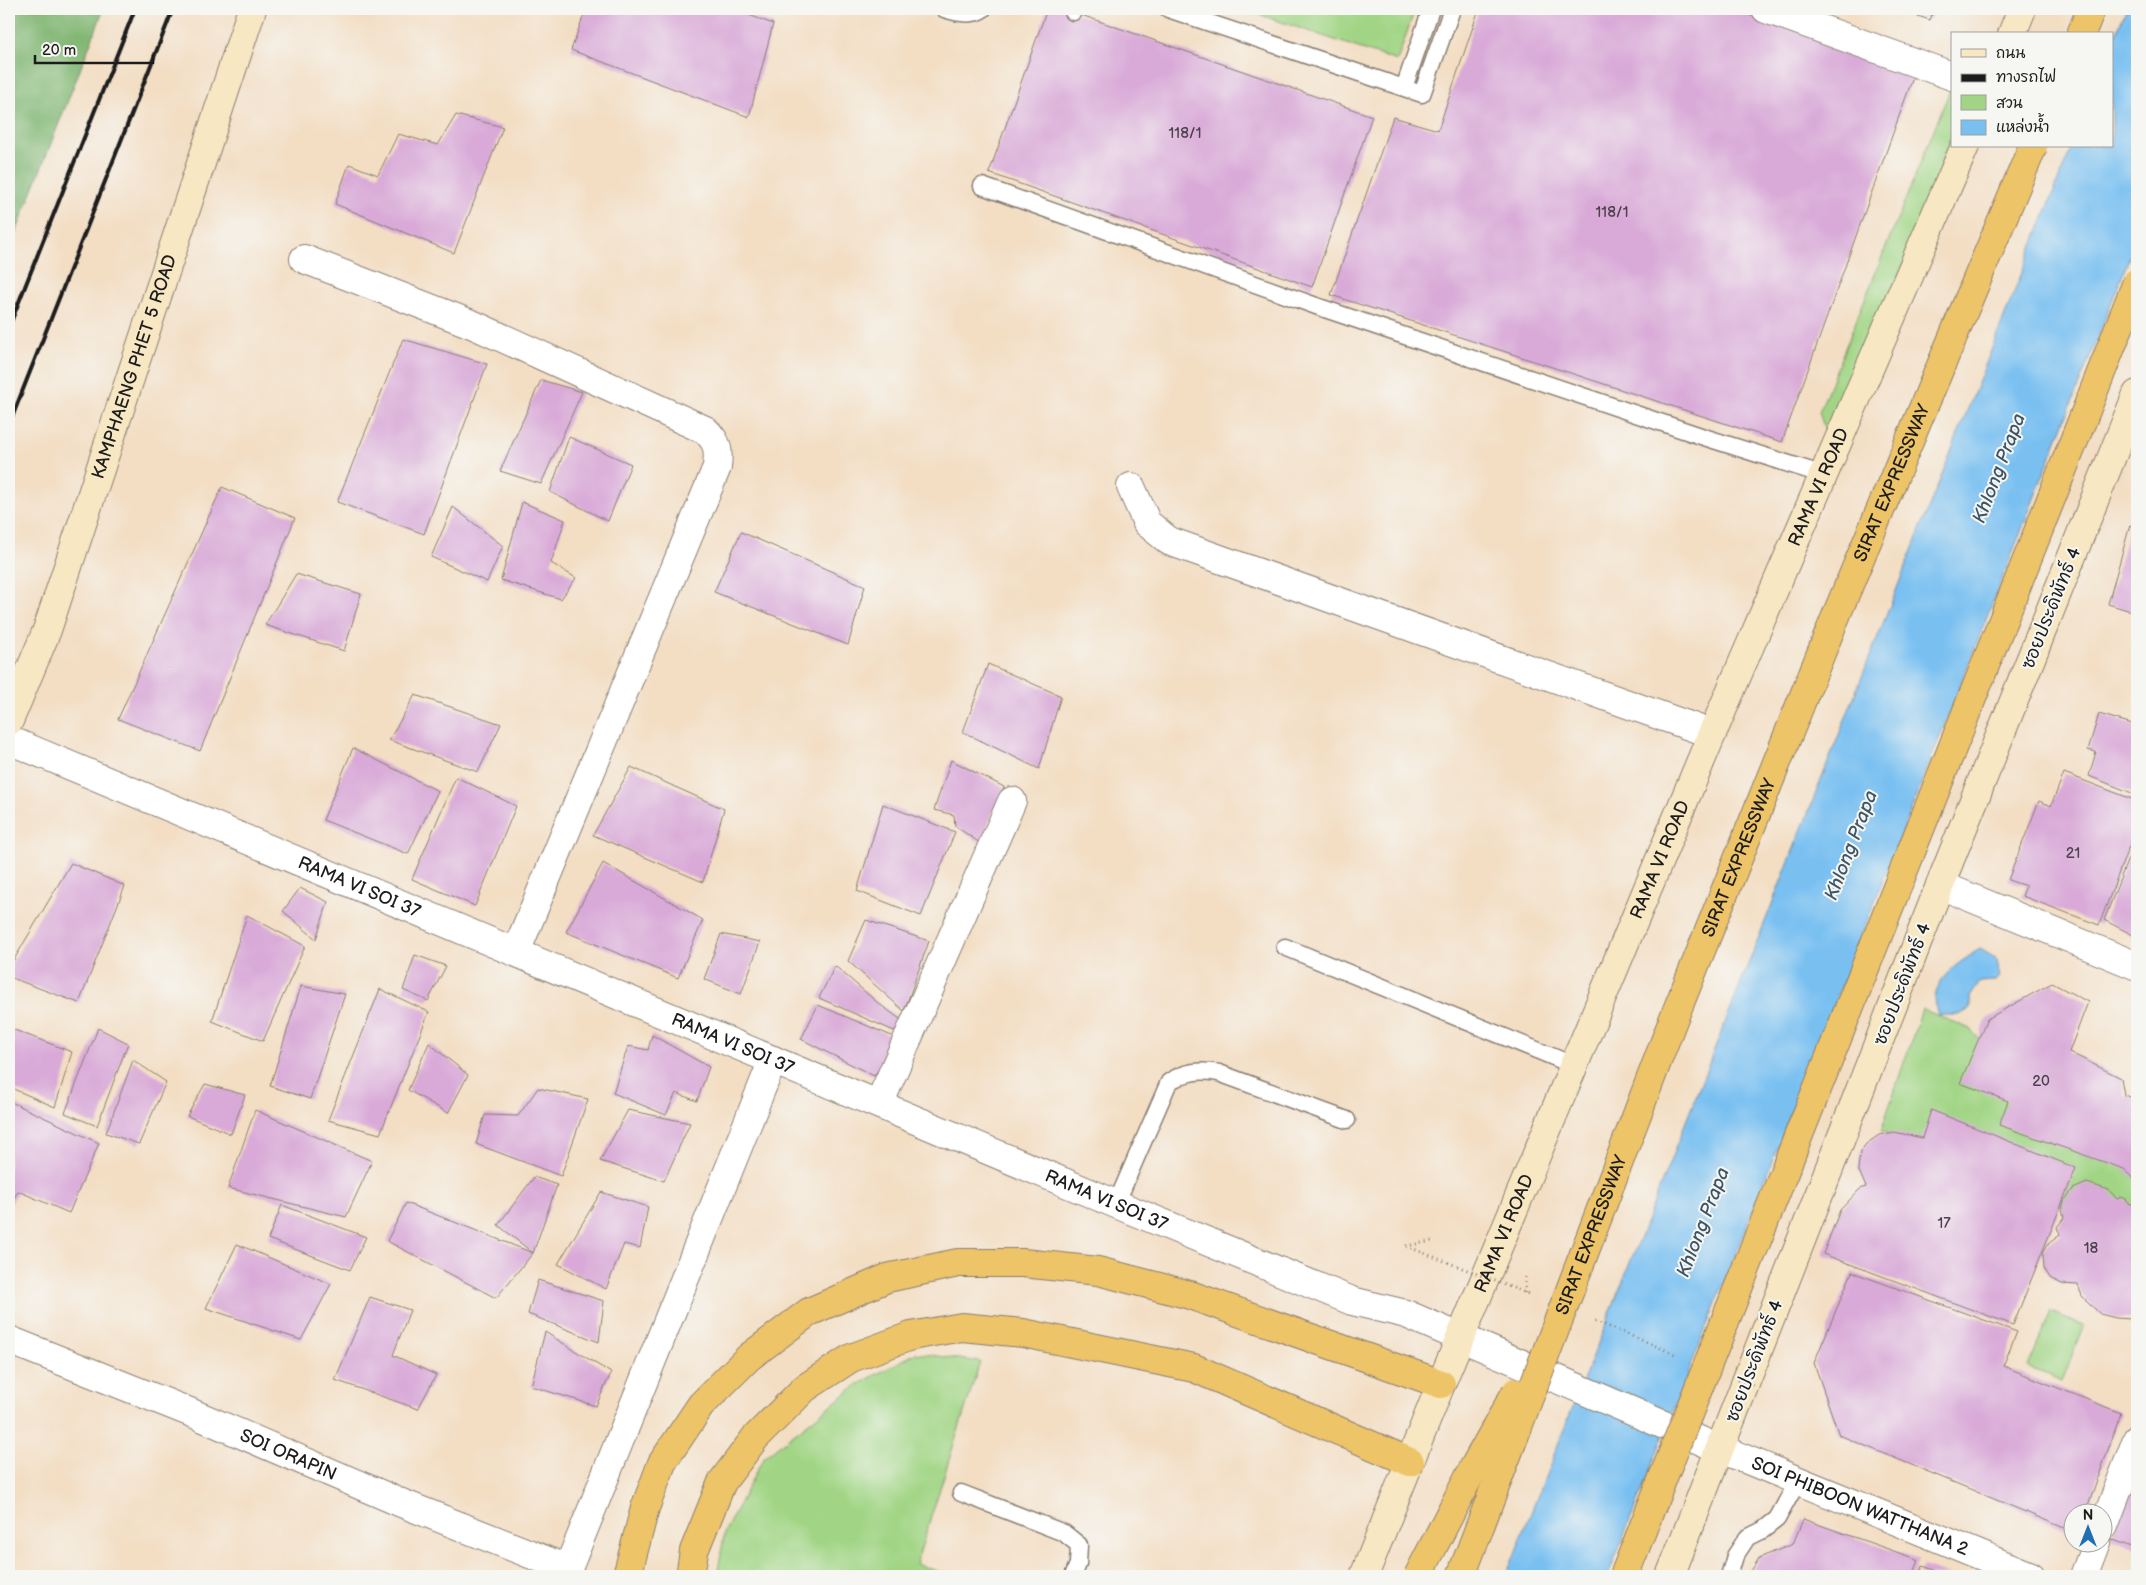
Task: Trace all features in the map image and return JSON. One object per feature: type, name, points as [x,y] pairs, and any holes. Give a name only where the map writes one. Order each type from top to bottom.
[{"type":"highway","points":[[2081,32],[2091,9]]},
{"type":"highway","name":"SIRAT EXPRESSWAY","points":[[1461,1576],[1673,1020],[1835,620],[2032,148]]},
{"type":"highway","points":[[1624,1576],[2137,282]]},
{"type":"highway","points":[[627,1576],[645,1508],[662,1463],[701,1405],[749,1356],[809,1312],[887,1278],[958,1263],[1023,1263],[1098,1271],[1190,1295],[1441,1384]]},
{"type":"highway","points":[[690,1576],[694,1550],[722,1482],[755,1438],[805,1388],[851,1358],[911,1336],[962,1327],[1023,1333],[1194,1368],[1410,1462]]},
{"type":"highway","points":[[1418,1576],[1475,1465],[1553,1332]]},
{"type":"street","name":"KAMPHAENG PHET 5 ROAD","points":[[9,721],[47,630],[252,9]]},
{"type":"street","points":[[1766,9],[1951,76]]},
{"type":"street","points":[[2013,32],[2022,9]]},
{"type":"street","name":"RAMA VI ROAD","points":[[1364,1576],[1441,1384],[1712,734],[1964,148]]},
{"type":"street","points":[[304,259],[474,325],[705,430],[715,439],[719,450],[716,467],[516,952]]},
{"type":"street","name":"ซอยประดิพัทธ์ 4","points":[[1670,1576],[1940,885],[2137,395]]},
{"type":"street","points":[[1132,487],[1147,523],[1169,541],[1712,734]]},
{"type":"street","name":"RAMA VI SOI 37","points":[[9,740],[1116,1204],[1352,1300],[1406,1314],[1506,1357]]},
{"type":"street","points":[[879,1104],[1012,801]]},
{"type":"street","points":[[1940,885],[2137,966]]},
{"type":"street","points":[[567,1573],[773,1060]]},
{"type":"street","name":"SOI ORAPIN","points":[[9,1340],[192,1412],[567,1573]]},
{"type":"street","name":"SOI PHIBOON WATTHANA 2","points":[[1506,1357],[1720,1449],[2031,1576]]},
{"type":"street","points":[[2113,1502],[2137,1439]]},
{"type":"street","points":[[2084,1576],[2093,1552]]},
{"type":"lane","points":[[944,9],[960,14],[983,9]]},
{"type":"lane","points":[[1168,9],[1422,94],[1452,9]]},
{"type":"lane","points":[[1404,88],[1432,9]]},
{"type":"lane","points":[[982,186],[1318,307],[1704,437],[1824,475]]},
{"type":"lane","points":[[1285,947],[1573,1065]]},
{"type":"lane","points":[[1116,1204],[1169,1082],[1182,1074],[1200,1070],[1219,1073],[1346,1120]]},
{"type":"lane","points":[[1729,1576],[1735,1556],[1748,1538],[1763,1530],[1777,1519],[1798,1481]]},
{"type":"lane","points":[[961,1493],[1064,1533],[1079,1545],[1078,1564],[1073,1576]]},
{"type":"path","points":[[1406,1246],[1432,1241]]},
{"type":"green space","points":[[9,9],[104,9],[9,250]]},
{"type":"green space","points":[[1243,9],[1415,9],[1397,61]]},
{"type":"green space","points":[[1951,87],[1951,148],[1830,445],[1819,412]]},
{"type":"green space","points":[[1922,1009],[1970,1029],[1993,1054],[2137,1125],[2137,1313],[2130,1310],[2047,1184],[1881,1131]]},
{"type":"green space","points":[[2051,1312],[2084,1325],[2062,1381],[2028,1367]]},
{"type":"green space","points":[[916,1353],[980,1362],[916,1564],[953,1576],[717,1576],[725,1531],[764,1457],[857,1385]]},
{"type":"water","name":"Khlong Prapa","points":[[2126,9],[2137,9],[2137,238],[1608,1576],[1506,1576],[2071,148],[2114,148],[2114,39]]},
{"type":"water","points":[[1981,949],[1997,960],[2000,977],[1995,981],[1980,982],[1970,997],[1970,1009],[1959,1015],[1938,1015],[1935,1003],[1936,993],[1940,984],[1953,968]]},
{"type":"building","points":[[586,9],[733,9],[773,24],[749,117],[571,50]]},
{"type":"building","points":[[1047,9],[1064,9],[1372,116],[1312,287],[989,173]]},
{"type":"building","points":[[1479,9],[1730,9],[1916,69],[1782,442],[1331,295],[1393,117],[1438,130]]},
{"type":"building","points":[[1896,9],[1934,9],[1930,20]]},
{"type":"building","points":[[456,115],[503,127],[454,253],[335,204],[349,164],[378,175],[398,134],[438,145]]},
{"type":"building","points":[[403,339],[487,364],[424,534],[337,502]]},
{"type":"building","points":[[541,380],[582,392],[541,484],[500,471]]},
{"type":"building","points":[[569,437],[631,464],[608,521],[550,492]]},
{"type":"building","points":[[222,487],[295,518],[200,751],[118,719]]},
{"type":"building","points":[[522,502],[565,520],[551,563],[576,578],[561,599],[501,580]]},
{"type":"building","points":[[453,507],[503,546],[487,582],[431,557]]},
{"type":"building","points":[[2130,525],[2137,527],[2137,613],[2108,604]]},
{"type":"building","points":[[741,532],[865,586],[848,645],[714,592]]},
{"type":"building","points":[[296,574],[361,594],[344,651],[265,625]]},
{"type":"building","points":[[988,664],[1061,696],[1039,769],[963,732]]},
{"type":"building","points":[[415,695],[501,724],[478,772],[389,740]]},
{"type":"building","points":[[2099,714],[2136,725],[2137,721],[2137,795],[2089,776],[2096,752],[2088,750]]},
{"type":"building","points":[[353,748],[438,791],[408,854],[323,820]]},
{"type":"building","points":[[951,760],[1004,787],[980,843],[955,826],[954,815],[934,810]]},
{"type":"building","points":[[631,767],[724,809],[703,882],[593,835]]},
{"type":"building","points":[[2064,773],[2137,801],[2137,825],[2099,925],[2022,896],[2026,886],[2008,880],[2039,801],[2051,806]]},
{"type":"building","points":[[456,777],[516,806],[475,906],[412,879]]},
{"type":"building","points":[[883,804],[955,832],[921,916],[857,891]]},
{"type":"building","points":[[2137,836],[2137,924],[2133,935],[2104,920]]},
{"type":"building","points":[[71,863],[125,886],[79,1003],[9,977],[9,968]]},
{"type":"building","points":[[603,863],[703,920],[678,978],[566,932]]},
{"type":"building","points":[[300,888],[328,902],[316,939],[283,911]]},
{"type":"building","points":[[247,915],[305,946],[263,1041],[212,1021]]},
{"type":"building","points":[[866,920],[929,941],[904,1011],[848,961]]},
{"type":"building","points":[[721,934],[760,942],[741,994],[704,979]]},
{"type":"building","points":[[415,955],[446,966],[428,1001],[403,990]]},
{"type":"building","points":[[835,966],[878,1003],[904,1022],[894,1031],[819,998]]},
{"type":"building","points":[[2052,983],[2088,1002],[2069,1052],[2121,1078],[2124,1095],[2137,1099],[2137,1181],[2124,1169],[1999,1125],[2008,1101],[1960,1083],[1987,1019]]},
{"type":"building","points":[[301,986],[345,994],[310,1099],[270,1086]]},
{"type":"building","points":[[380,989],[429,1012],[380,1134],[328,1120]]},
{"type":"building","points":[[818,1005],[899,1039],[874,1076],[801,1039]]},
{"type":"building","points":[[9,1028],[72,1052],[55,1107],[9,1087]]},
{"type":"building","points":[[98,1028],[128,1043],[97,1126],[65,1113]]},
{"type":"building","points":[[652,1035],[709,1067],[697,1101],[676,1093],[666,1115],[613,1093],[628,1046],[648,1050]]},
{"type":"building","points":[[429,1043],[468,1075],[448,1113],[408,1090]]},
{"type":"building","points":[[133,1060],[166,1082],[139,1144],[106,1133]]},
{"type":"building","points":[[205,1084],[245,1095],[231,1134],[187,1116]]},
{"type":"building","points":[[538,1088],[588,1099],[561,1176],[476,1144],[485,1115],[518,1116]]},
{"type":"building","points":[[9,1101],[99,1143],[69,1213],[18,1191],[9,1207]]},
{"type":"building","points":[[255,1110],[372,1161],[346,1217],[228,1188]]},
{"type":"building","points":[[628,1110],[690,1123],[664,1181],[600,1161]]},
{"type":"building","points":[[1931,1110],[2076,1168],[2013,1325],[1823,1254],[1840,1210],[1860,1189],[1866,1187],[1858,1169],[1860,1152],[1866,1144],[1879,1135],[1894,1132],[1922,1138]]},
{"type":"building","points":[[534,1177],[557,1185],[533,1253],[498,1225]]},
{"type":"building","points":[[2087,1183],[2109,1190],[2117,1199],[2121,1197],[2130,1204],[2137,1203],[2137,1315],[2131,1319],[2100,1314],[2082,1296],[2078,1285],[2062,1284],[2050,1278],[2044,1268],[2043,1253],[2048,1244],[2060,1235],[2057,1227],[2064,1218],[2062,1209],[2064,1201],[2073,1189]]},
{"type":"building","points":[[601,1192],[648,1207],[640,1248],[624,1244],[606,1289],[558,1264]]},
{"type":"building","points":[[406,1203],[533,1253],[496,1298],[387,1241]]},
{"type":"building","points":[[282,1205],[366,1237],[350,1270],[268,1239]]},
{"type":"building","points":[[237,1244],[331,1284],[301,1340],[206,1308]]},
{"type":"building","points":[[1852,1272],[2017,1332],[2003,1366],[2121,1413],[2090,1502],[2064,1502],[2064,1528],[1839,1435],[1814,1363]]},
{"type":"building","points":[[538,1280],[604,1301],[599,1342],[528,1314]]},
{"type":"building","points":[[370,1297],[410,1310],[393,1355],[436,1375],[418,1409],[335,1380]]},
{"type":"building","points":[[545,1332],[611,1373],[596,1406],[531,1386]]},
{"type":"building","points":[[2137,1471],[2137,1549],[2114,1540],[2114,1531]]},
{"type":"building","points":[[1803,1519],[1919,1560],[1913,1576],[1748,1576],[1759,1558],[1793,1544]]},
{"type":"building","points":[[1923,1566],[1951,1576],[1919,1576]]},
{"type":"railway","points":[[9,327],[135,9]]},
{"type":"railway","points":[[9,425],[173,9]]}]
